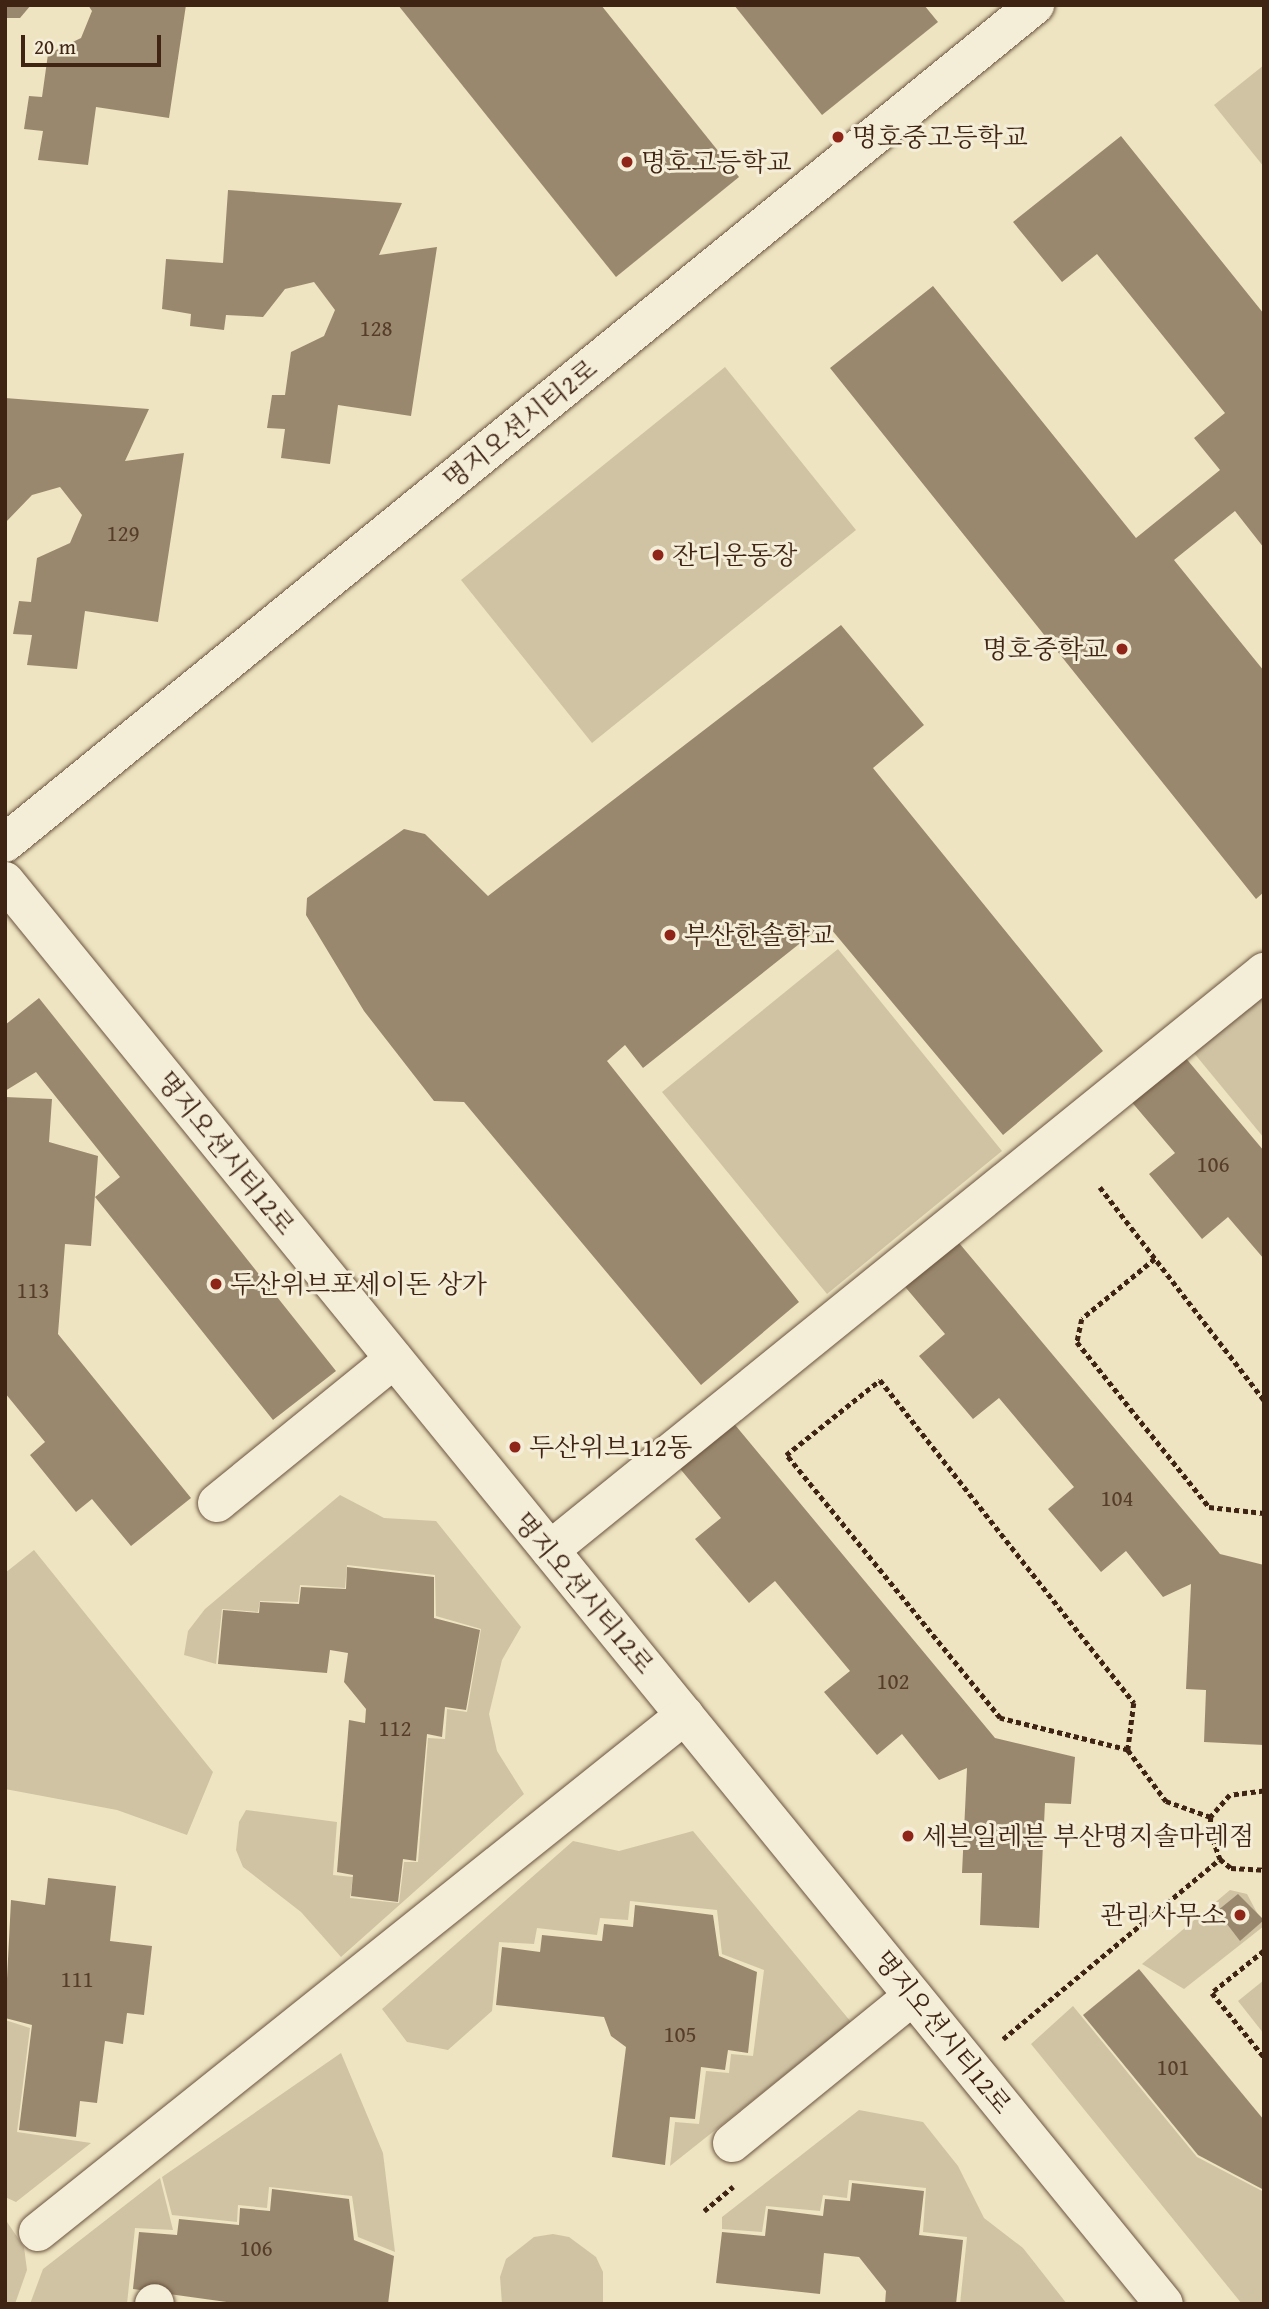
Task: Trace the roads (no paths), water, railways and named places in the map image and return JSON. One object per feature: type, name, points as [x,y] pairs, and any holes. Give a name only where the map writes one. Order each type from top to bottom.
[{"type":"street","name":"명지오션시티2로","points":[[5,843],[1035,5]]},
{"type":"street","name":"명지오션시티12로","points":[[5,881],[1164,2304]]},
{"type":"street","points":[[550,1550],[1264,972]]},
{"type":"street","points":[[217,1503],[394,1359]]},
{"type":"street","points":[[38,2232],[685,1715]]},
{"type":"street","points":[[732,2143],[913,1996]]},
{"type":"place","name":"명호중고등학교","points":[[838,137]]},
{"type":"place","name":"명호고등학교","points":[[627,162]]},
{"type":"place","name":"잔디운동장","points":[[658,555]]},
{"type":"place","name":"명호중학교","points":[[1122,649]]},
{"type":"place","name":"부산한솔학교","points":[[670,935]]},
{"type":"place","name":"두산위브포세이돈 상가","points":[[216,1284]]},
{"type":"place","name":"두산위브112동","points":[[515,1447]]},
{"type":"place","name":"세븐일레븐 부산명지솔마레점","points":[[908,1836]]},
{"type":"place","name":"관리사무소","points":[[1240,1915]]}]
